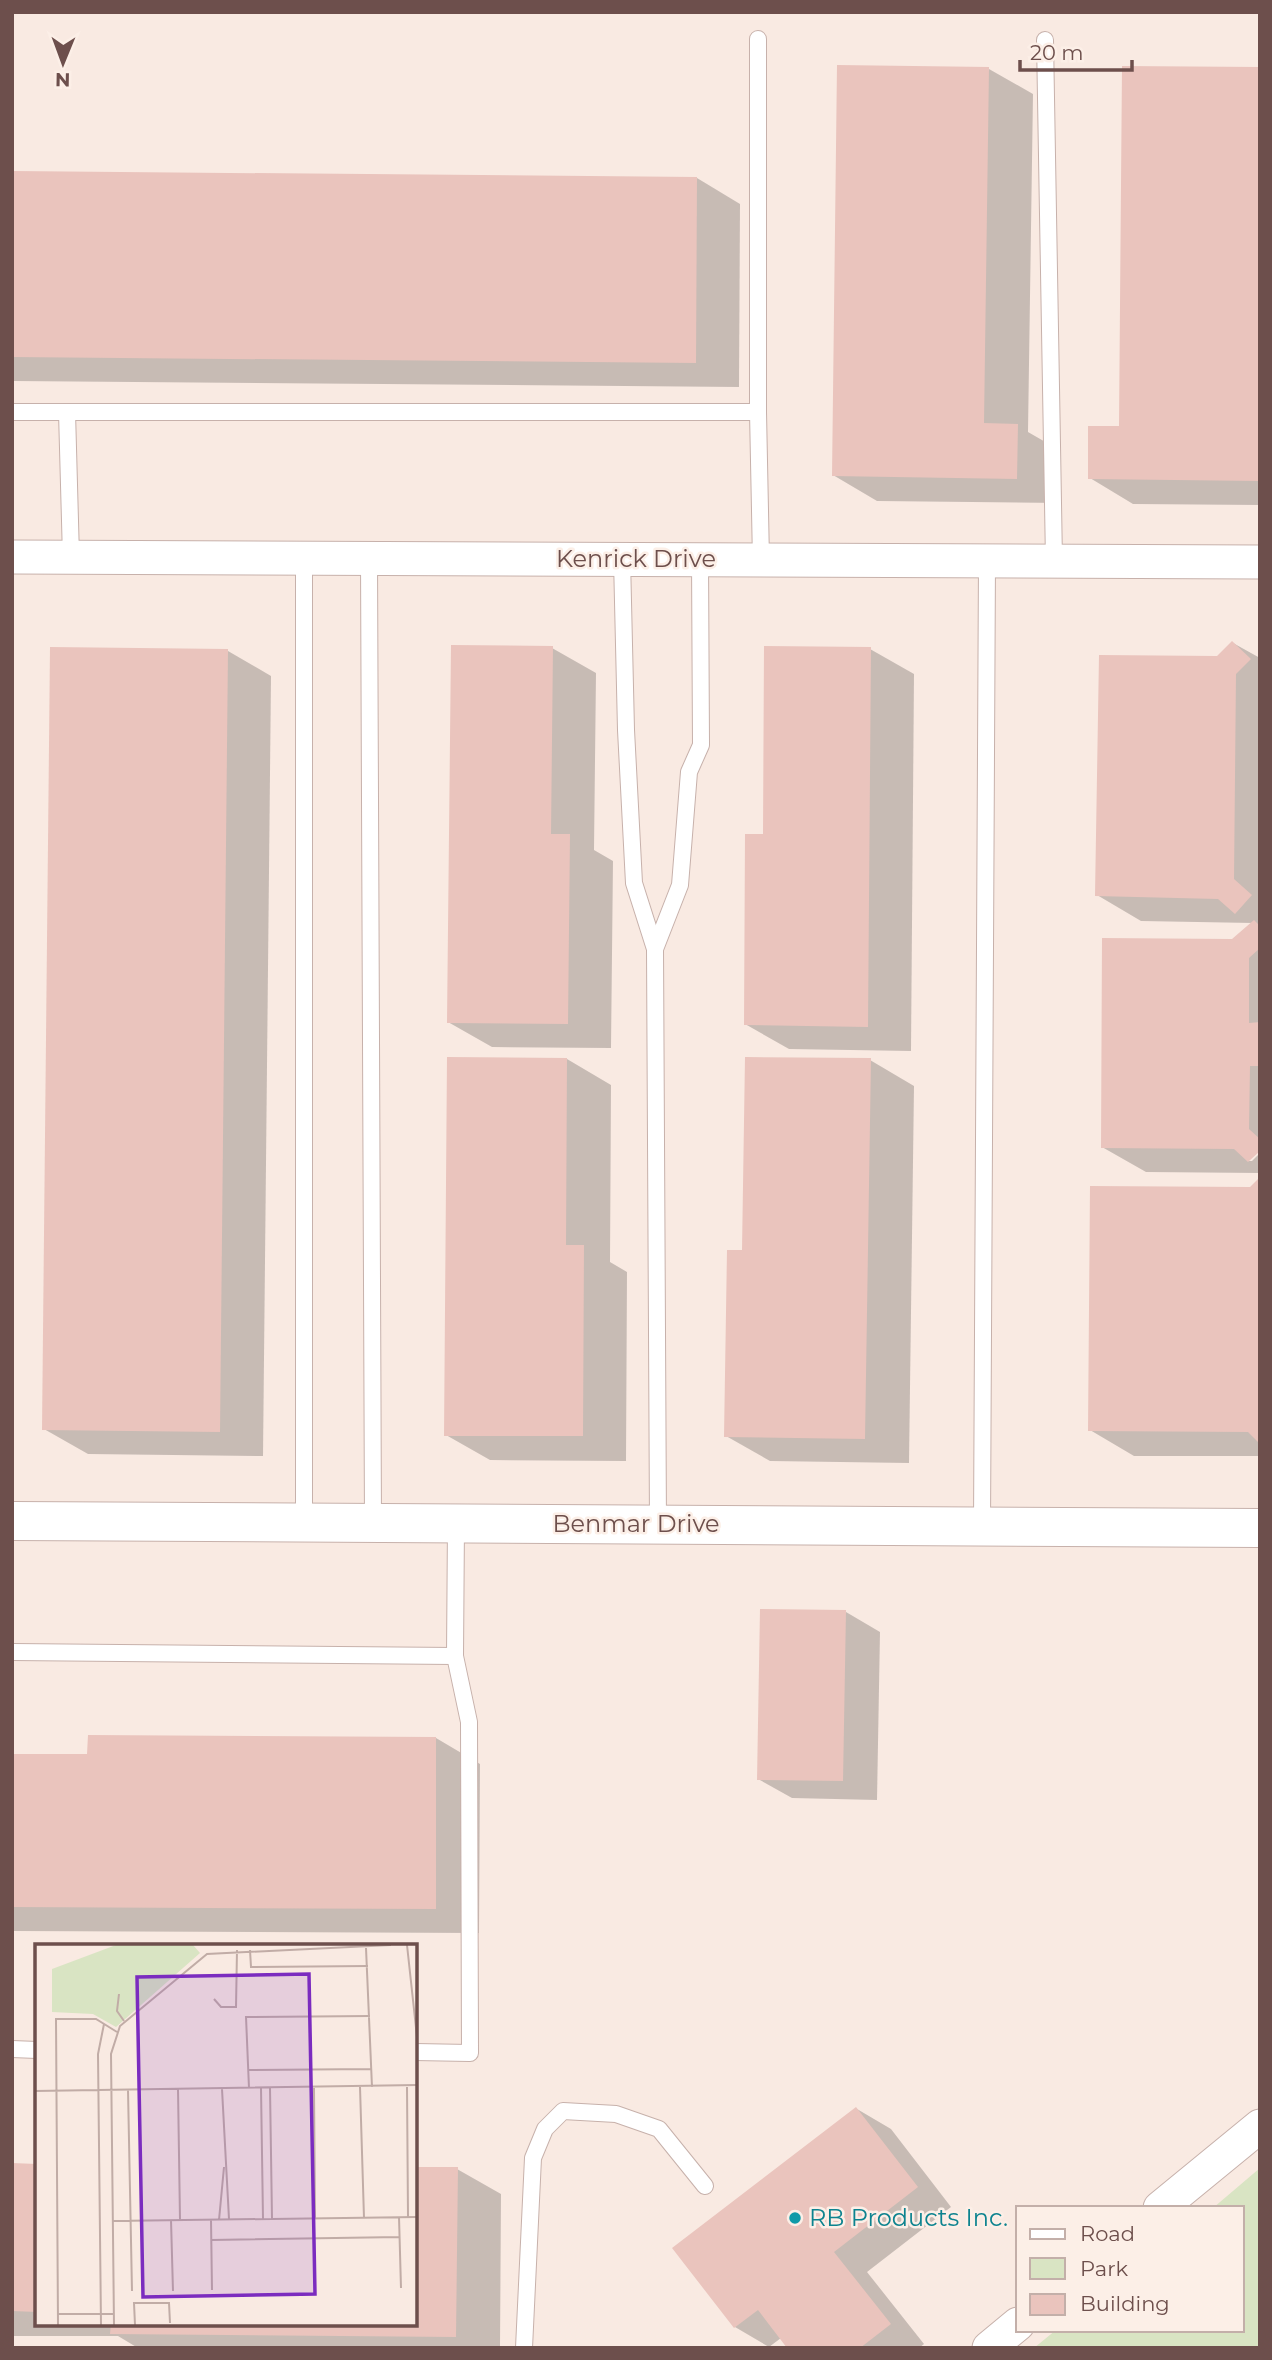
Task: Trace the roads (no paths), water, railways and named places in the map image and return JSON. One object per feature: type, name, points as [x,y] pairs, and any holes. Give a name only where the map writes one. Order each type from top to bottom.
[{"type":"street","name":"Kenrick Drive","points":[[12,557],[1260,562]]},
{"type":"street","name":"Benmar Drive","points":[[12,1521],[1260,1528]]},
{"type":"street","points":[[1162,2206],[1260,2126]]},
{"type":"street","points":[[989,2348],[1016,2325]]},
{"type":"lane","points":[[758,39],[758,412],[761,560]]},
{"type":"lane","points":[[1045,40],[1054,561]]},
{"type":"lane","points":[[12,411],[758,412]]},
{"type":"lane","points":[[67,412],[71,557]]},
{"type":"lane","points":[[304,558],[304,1522]]},
{"type":"lane","points":[[369,558],[373,1523]]},
{"type":"lane","points":[[622,559],[626,730],[634,883],[655,949],[658,1524]]},
{"type":"lane","points":[[655,949],[680,885],[689,772],[701,745],[700,559]]},
{"type":"lane","points":[[982,1526],[987,561]]},
{"type":"lane","points":[[416,2052],[470,2053],[469,1722],[455,1656],[456,1523]]},
{"type":"lane","points":[[12,1652],[455,1656]]},
{"type":"lane","points":[[12,2049],[35,2050]]},
{"type":"lane","points":[[524,2348],[533,2158],[545,2129],[563,2111],[616,2114],[659,2129],[705,2186]]},
{"type":"place","name":"RB Products Inc.","points":[[795,2218]]}]
